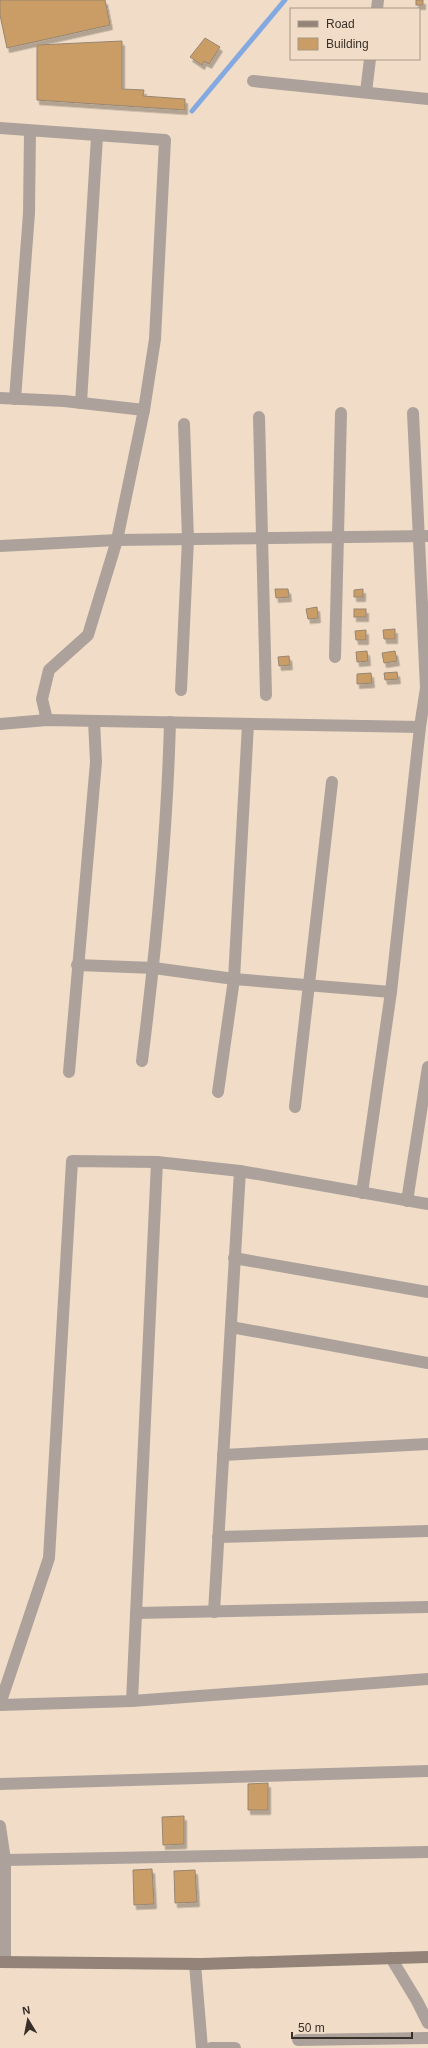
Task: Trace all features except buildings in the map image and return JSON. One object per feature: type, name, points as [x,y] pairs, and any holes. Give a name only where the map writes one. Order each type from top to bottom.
[{"type":"street","points":[[366,92],[370,60]]},
{"type":"street","points":[[253,81],[428,98]]},
{"type":"street","points":[[0,128],[166,140],[155,339],[144,410],[117,540],[88,635],[49,670],[42,699],[47,720]]},
{"type":"street","points":[[15,399],[29,214],[30,131]]},
{"type":"street","points":[[80,403],[96,136]]},
{"type":"street","points":[[0,398],[80,403],[144,410]]},
{"type":"street","points":[[335,656],[341,413]]},
{"type":"street","points":[[362,1193],[391,992],[420,727],[426,711],[424,536],[413,413]]},
{"type":"street","points":[[259,417],[266,695]]},
{"type":"street","points":[[181,690],[188,539],[184,424]]},
{"type":"street","points":[[0,546],[117,540],[424,536]]},
{"type":"street","points":[[0,724],[47,720],[420,727]]},
{"type":"street","points":[[69,1072],[77,965],[96,762],[94,721]]},
{"type":"street","points":[[142,1061],[154,968],[168,784],[170,722]]},
{"type":"street","points":[[218,1092],[234,979],[248,724]]},
{"type":"street","points":[[294,1107],[332,782]]},
{"type":"street","points":[[77,965],[154,968],[234,979],[391,992]]},
{"type":"street","points":[[407,1201],[428,1066]]},
{"type":"street","points":[[428,1204],[240,1171],[157,1162],[72,1161],[49,1558],[0,1704],[132,1701],[428,1679]]},
{"type":"street","points":[[132,1701],[157,1162]]},
{"type":"street","points":[[214,1612],[240,1171]]},
{"type":"street","points":[[234,1258],[428,1292]]},
{"type":"street","points":[[230,1327],[428,1363]]},
{"type":"street","points":[[223,1455],[428,1444]]},
{"type":"street","points":[[218,1537],[428,1531]]},
{"type":"street","points":[[136,1613],[428,1607]]},
{"type":"street","points":[[0,1784],[428,1771]]},
{"type":"street","points":[[0,1826],[5,1860],[3,1961],[195,1964],[428,1957]]},
{"type":"street","points":[[5,1860],[428,1852]]},
{"type":"street","points":[[391,1958],[417,2000],[428,2023]]},
{"type":"street","points":[[195,1964],[202,2048]]},
{"type":"street","points":[[298,2040],[346,2044],[428,2038]]},
{"type":"street","points":[[211,2048],[235,2048]]},
{"type":"waterway","points":[[192,111],[285,0]]}]
